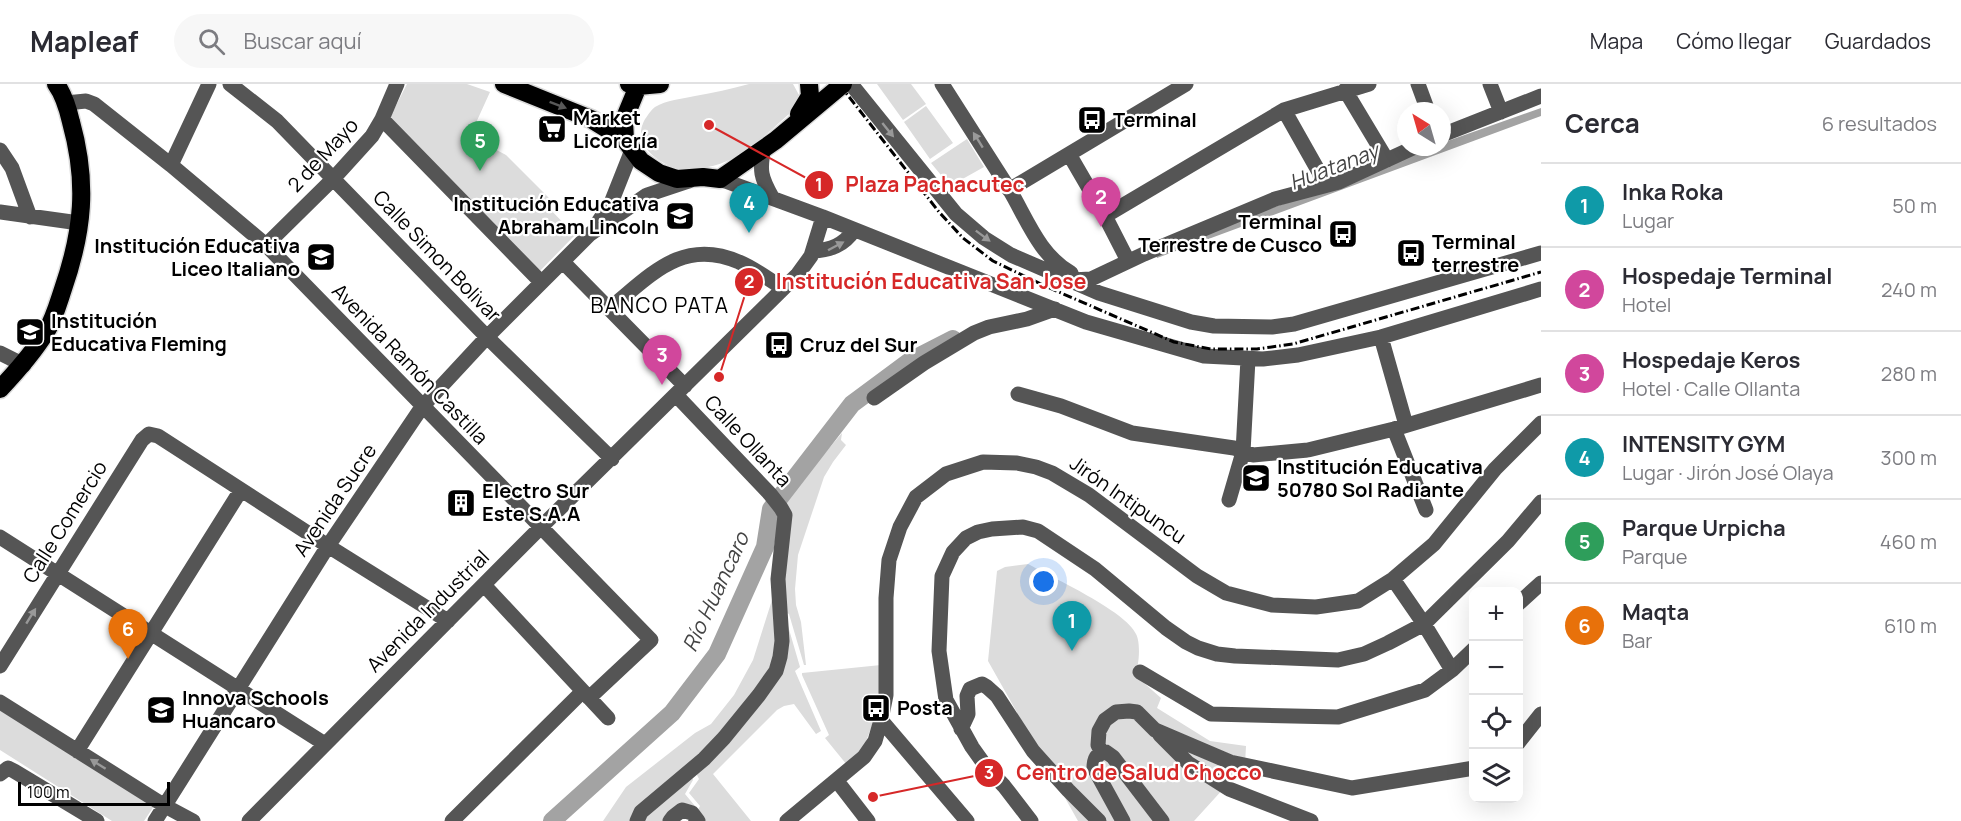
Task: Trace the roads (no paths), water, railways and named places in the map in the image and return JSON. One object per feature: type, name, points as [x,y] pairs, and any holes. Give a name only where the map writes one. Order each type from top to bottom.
[{"type":"highway","points":[[0,389],[24,365],[47,330],[72,260],[79,223],[82,201],[80,156],[66,103],[56,84]]},
{"type":"highway","points":[[504,84],[591,118],[629,145],[647,167],[680,179],[712,178],[770,144],[843,84]]},
{"type":"highway","points":[[629,145],[624,120],[633,85],[660,84]]},
{"type":"highway","points":[[770,144],[804,108],[810,96],[809,84]]},
{"type":"street","points":[[171,165],[209,84]]},
{"type":"street","name":"Calle Simon Bolivar","points":[[230,84],[277,121],[487,337],[612,459]]},
{"type":"street","name":"2 de Mayo","points":[[266,245],[372,136],[397,84]]},
{"type":"street","points":[[851,84],[956,214],[984,237],[1011,255],[1099,293],[1191,322],[1214,326],[1272,327],[1305,321],[1541,253]]},
{"type":"street","points":[[942,84],[1050,258],[1069,272],[1091,279]]},
{"type":"street","points":[[1009,190],[1186,84]]},
{"type":"street","points":[[1105,216],[1284,110],[1369,84]]},
{"type":"street","points":[[1418,84],[1425,102]]},
{"type":"street","points":[[1490,84],[1501,112]]},
{"type":"street","points":[[1345,90],[1387,160]]},
{"type":"street","points":[[1451,131],[1541,96]]},
{"type":"street","name":"Avenida Ramón Castilla","points":[[66,103],[86,100],[94,104],[266,245],[651,640],[586,695]]},
{"type":"street","points":[[1284,110],[1319,172],[1323,185]]},
{"type":"street","points":[[382,119],[541,282]]},
{"type":"street","points":[[770,144],[762,160],[761,176],[772,197]]},
{"type":"street","name":"Avenida Sucre","points":[[155,821],[328,546],[422,407],[487,337],[590,234],[611,203],[629,145]]},
{"type":"street","points":[[0,150],[16,176],[30,217]]},
{"type":"street","points":[[1069,154],[1105,216],[1127,262]]},
{"type":"street","points":[[1066,279],[1091,279],[1275,199],[1339,182],[1397,155]]},
{"type":"street","points":[[712,178],[772,197],[1086,322],[1204,356],[1248,359],[1298,355],[1381,337],[1541,289]]},
{"type":"street","name":"Avenida Sucre","points":[[590,234],[647,195],[675,184],[712,178]]},
{"type":"street","points":[[1,215],[79,223]]},
{"type":"street","name":"Avenida Industrial","points":[[249,821],[806,265],[823,217]]},
{"type":"street","points":[[813,250],[828,250],[837,246],[854,230]]},
{"type":"street","points":[[609,309],[667,263],[690,254],[713,254],[739,262],[783,288]]},
{"type":"street","name":"Calle Ollanta","points":[[563,262],[609,309],[770,494],[785,515],[778,579],[782,641],[776,671],[759,696],[724,738],[704,759],[641,812],[637,821]]},
{"type":"street","points":[[874,398],[924,363],[974,333],[989,327],[1027,320],[1055,309]]},
{"type":"street","points":[[1381,337],[1400,427],[1426,510]]},
{"type":"street","points":[[0,353],[24,365]]},
{"type":"street","points":[[1229,500],[1243,452],[1248,359]]},
{"type":"street","points":[[1018,394],[1061,406],[1132,433],[1234,448],[1253,455],[1308,450],[1400,427],[1541,385]]},
{"type":"street","name":"Jirón Intipuncu","points":[[787,821],[837,782],[870,750],[881,720],[886,695],[886,598],[889,560],[900,527],[916,496],[946,474],[983,462],[1017,463],[1036,467],[1052,473],[1089,495],[1197,576],[1226,594],[1272,605],[1316,607],[1358,601],[1393,579],[1434,544],[1495,469],[1541,423]]},
{"type":"street","name":"Calle Comercio","points":[[0,666],[142,440],[149,434],[158,436],[241,490]]},
{"type":"street","points":[[77,751],[241,490],[448,621]]},
{"type":"street","points":[[1031,821],[987,768],[961,729],[946,700],[939,651],[942,576],[953,552],[966,538],[992,529],[1023,527],[1038,531],[1095,569],[1166,628],[1198,648],[1218,654],[1338,660],[1364,654],[1424,624],[1508,542],[1541,502]]},
{"type":"street","points":[[0,537],[325,744]]},
{"type":"street","points":[[1393,579],[1452,670]]},
{"type":"street","points":[[1523,599],[1541,583]]},
{"type":"street","points":[[484,585],[608,718]]},
{"type":"street","points":[[1140,672],[1211,714],[1338,717],[1425,690],[1452,670],[1469,653]]},
{"type":"street","points":[[961,729],[968,714],[967,696],[970,689],[982,684],[997,696],[1033,752],[1099,821]]},
{"type":"street","points":[[452,821],[586,695]]},
{"type":"street","points":[[0,702],[165,806],[193,821]]},
{"type":"street","points":[[1102,753],[1098,745],[1099,731],[1105,720],[1116,712],[1137,712],[1188,763],[1229,789],[1311,821]]},
{"type":"street","points":[[1523,736],[1541,714]]},
{"type":"street","points":[[881,720],[968,821]]},
{"type":"street","points":[[1155,730],[1230,762],[1352,788],[1469,769]]},
{"type":"street","points":[[1123,821],[1094,768],[1095,759],[1102,753],[1106,752],[1113,757],[1162,821]]},
{"type":"street","points":[[4,771],[97,821]]},
{"type":"street","points":[[837,782],[868,821]]},
{"type":"street","points":[[670,821],[682,810],[692,813],[698,821]]},
{"type":"waterway","name":"Río Huancaro","points":[[552,821],[672,713],[717,654],[765,547],[771,509],[852,404],[910,361],[953,339]]},
{"type":"railway","points":[[839,84],[939,212],[963,238],[993,261],[1174,342],[1211,349],[1257,349],[1293,344],[1541,272]]},
{"type":"place","name":"Terminal","points":[[1092,120]]},
{"type":"place","name":"Plaza Pachacutec","points":[[709,125]]},
{"type":"place","name":"Market Licorería","points":[[552,129]]},
{"type":"place","name":"Parque Urpicha","points":[[480,171]]},
{"type":"place","name":"Institución Educativa Abraham Lincoln","points":[[680,216]]},
{"type":"place","name":"Hospedaje Terminal","points":[[1101,227]]},
{"type":"place","name":"INTENSITY GYM","points":[[749,233]]},
{"type":"place","name":"Terminal Terrestre de Cusco","points":[[1343,234]]},
{"type":"place","name":"Terminal terrestre","points":[[1411,253]]},
{"type":"place","name":"Institución Educativa Liceo Italiano","points":[[321,257]]},
{"type":"place","name":"Institución Educativa Fleming","points":[[30,332]]},
{"type":"place","name":"Cruz del Sur","points":[[779,345]]},
{"type":"place","name":"Institución Educativa San Jose","points":[[719,377]]},
{"type":"place","name":"Hospedaje Keros","points":[[662,385]]},
{"type":"place","name":"Institución Educativa 50780 Sol Radiante","points":[[1256,478]]},
{"type":"place","name":"Electro Sur Este S.A.A","points":[[461,503]]},
{"type":"place","name":"Inka Roka","points":[[1072,651]]},
{"type":"place","name":"Maqta","points":[[128,659]]},
{"type":"place","name":"Posta","points":[[876,708]]},
{"type":"place","name":"Innova Schools Huancaro","points":[[161,710]]},
{"type":"place","name":"Centro de Salud Chocco","points":[[873,797]]},
{"type":"district","name":"BANCO PATA","points":[[660,306]]},
{"type":"water label","name":"Huatanay","points":[[1334,167]]}]
